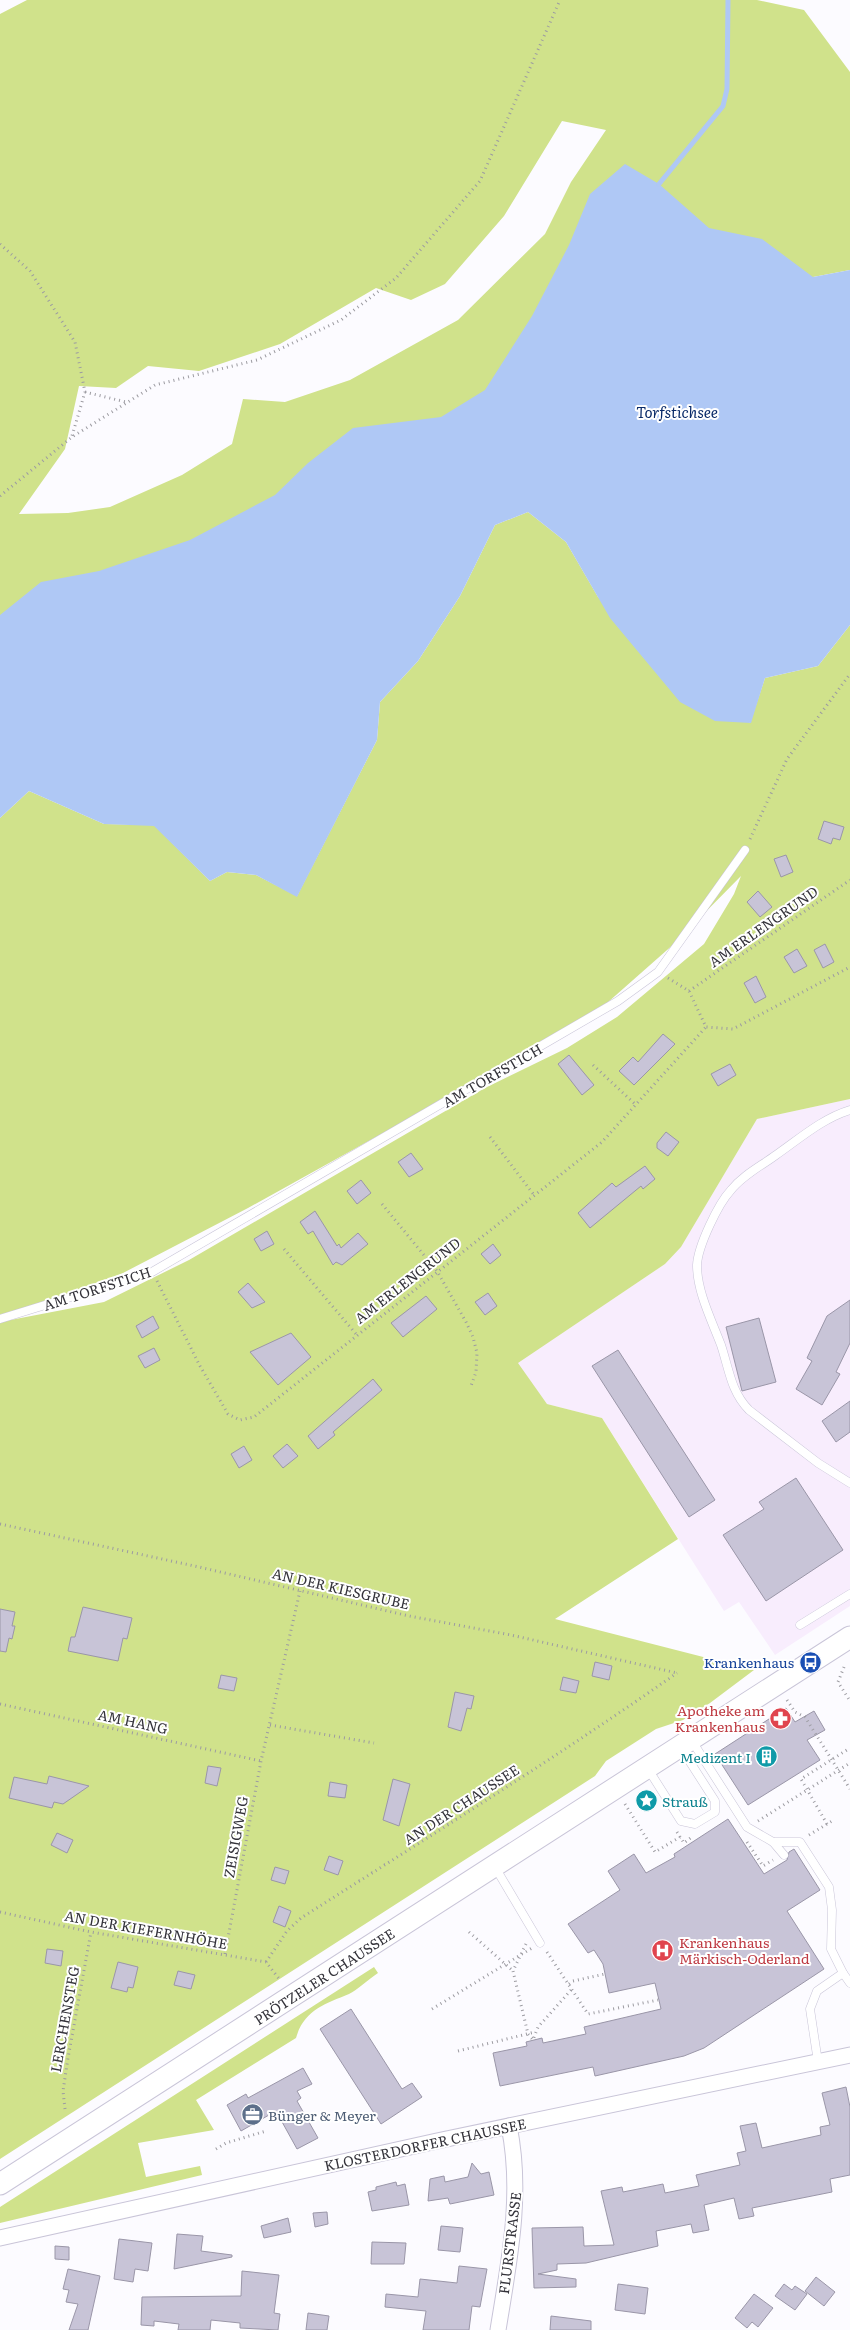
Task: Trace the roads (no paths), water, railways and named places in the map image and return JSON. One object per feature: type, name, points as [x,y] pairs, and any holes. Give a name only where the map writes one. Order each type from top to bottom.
[{"type":"main road","name":"PRÖTZELER CHAUSSEE","points":[[0,2184],[494,1866],[651,1774],[685,1742],[850,1637]]},
{"type":"street","name":"KLOSTERDORFER CHAUSSEE","points":[[0,2238],[509,2126],[850,2055]]},
{"type":"street","name":"FLURSTRASSE","points":[[498,2330],[514,2218],[516,2184],[509,2126]]},
{"type":"lane","name":"AM TORFSTICH","points":[[0,1319],[152,1272],[618,1001],[658,972],[745,850]]},
{"type":"lane","points":[[850,1110],[835,1115],[811,1131],[742,1179],[730,1190],[712,1222],[703,1244],[698,1265],[709,1313],[732,1384],[740,1401],[818,1463],[850,1483]]},
{"type":"lane","points":[[800,1625],[850,1594]]},
{"type":"lane","points":[[651,1774],[681,1821],[695,1824],[715,1812],[715,1801],[685,1742]]},
{"type":"lane","points":[[685,1742],[748,1827],[773,1842],[783,1854]]},
{"type":"lane","points":[[773,1842],[798,1842],[829,1887],[832,1910],[831,1950],[850,1983]]},
{"type":"lane","points":[[494,1866],[540,1943]]},
{"type":"lane","points":[[818,2062],[810,2009],[817,1991],[843,1973]]},
{"type":"water","name":"Torfstichsee","points":[[625,164],[659,184],[709,228],[762,239],[813,277],[850,270],[850,625],[818,666],[765,678],[751,723],[715,721],[680,702],[610,618],[566,542],[528,512],[495,525],[460,596],[418,661],[380,702],[377,740],[297,897],[256,875],[227,872],[210,881],[154,826],[104,824],[29,791],[0,818],[0,615],[41,582],[99,571],[190,540],[275,495],[308,463],[353,428],[441,417],[485,390],[532,316],[569,245],[590,194]]},
{"type":"waterway","points":[[659,184],[723,106],[727,89],[728,0]]},
{"type":"place","name":"Krankenhaus","points":[[810,1662]]},
{"type":"place","name":"Apotheke am Krankenhaus","points":[[781,1718]]},
{"type":"place","name":"Medizent I","points":[[767,1757]]},
{"type":"place","name":"Strauß","points":[[646,1801]]},
{"type":"place","name":"Krankenhaus Märkisch-Oderland","points":[[663,1950]]},
{"type":"place","name":"Bünger & Meyer","points":[[252,2115]]}]
